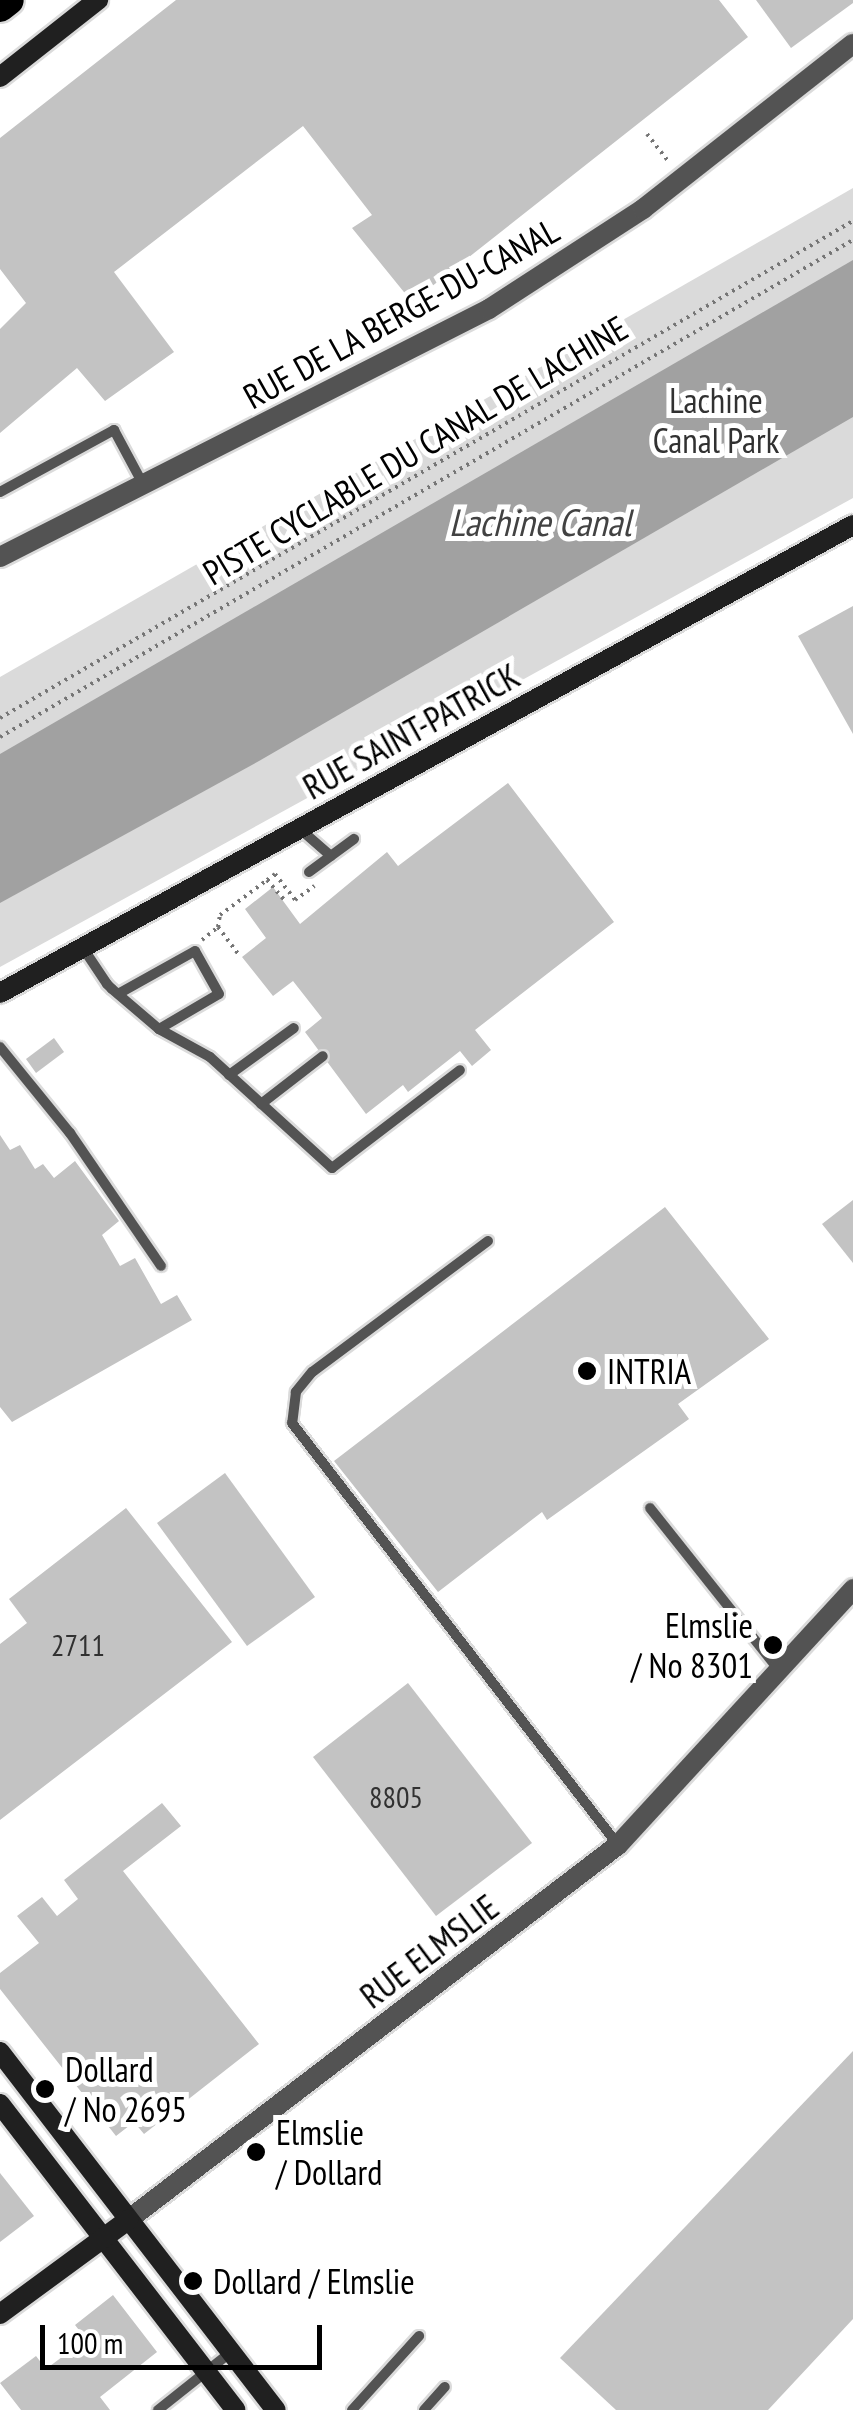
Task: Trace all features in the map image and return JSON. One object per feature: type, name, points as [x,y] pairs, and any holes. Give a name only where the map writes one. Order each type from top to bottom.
[{"type":"highway","points":[[0,8],[9,0]]},
{"type":"main road","points":[[0,78],[98,0]]},
{"type":"main road","name":"RUE SAINT-PATRICK","points":[[0,993],[853,525]]},
{"type":"main road","points":[[0,2052],[276,2410]]},
{"type":"main road","points":[[0,2104],[236,2410]]},
{"type":"main road","name":"RUE ELMSLIE","points":[[0,2314],[128,2220]]},
{"type":"street","name":"RUE DE LA BERGE-DU-CANAL","points":[[0,557],[336,392],[514,294],[643,209],[853,44]]},
{"type":"street","name":"RUE ELMSLIE","points":[[128,2220],[618,1846],[853,1589]]},
{"type":"lane","points":[[0,492],[114,430],[143,485]]},
{"type":"lane","points":[[300,830],[330,856]]},
{"type":"lane","points":[[309,872],[354,839]]},
{"type":"lane","points":[[83,948],[118,994],[159,1029],[229,1075],[332,1168],[460,1070]]},
{"type":"lane","points":[[118,994],[195,951],[218,994],[159,1029]]},
{"type":"lane","points":[[229,1075],[294,1028]]},
{"type":"lane","points":[[0,1048],[70,1133],[161,1266]]},
{"type":"lane","points":[[261,1104],[323,1056]]},
{"type":"lane","points":[[488,1241],[302,1382],[292,1423],[296,1437],[618,1846]]},
{"type":"lane","points":[[650,1508],[780,1671]]},
{"type":"lane","points":[[352,2410],[419,2336]]},
{"type":"lane","points":[[158,2410],[231,2352]]},
{"type":"lane","points":[[424,2410],[445,2387]]},
{"type":"path","points":[[647,134],[669,162]]},
{"type":"path","name":"PISTE CYCLABLE DU CANAL DE LACHINE","points":[[0,718],[853,221]]},
{"type":"path","points":[[0,737],[853,240]]},
{"type":"path","points":[[239,955],[218,928],[220,915],[275,874],[295,900],[320,882]]},
{"type":"path","points":[[268,880],[285,901]]},
{"type":"path","points":[[205,936],[218,928]]},
{"type":"green space","name":"Lachine Canal Park","points":[[853,188],[853,498],[0,967],[0,677]]},
{"type":"water","name":"Lachine Canal","points":[[853,260],[853,417],[259,761],[0,903],[0,754]]},
{"type":"building","points":[[176,0],[719,0],[748,37],[412,302],[352,228],[372,215],[303,126],[114,272],[174,352],[105,401],[77,368],[0,433],[0,329],[26,303],[0,269],[0,138]]},
{"type":"building","points":[[756,0],[853,0],[853,3],[791,48]]},
{"type":"building","points":[[853,606],[853,734],[798,636]]},
{"type":"building","points":[[508,783],[614,922],[475,1030],[491,1050],[472,1066],[460,1051],[408,1092],[403,1085],[366,1114],[305,1032],[322,1018],[293,981],[273,996],[242,957],[266,938],[245,909],[273,887],[300,924],[387,852],[398,866]]},
{"type":"building","points":[[54,1038],[64,1052],[36,1073],[26,1059]]},
{"type":"building","points":[[0,1135],[10,1150],[20,1145],[35,1169],[43,1164],[54,1178],[75,1161],[119,1221],[102,1235],[120,1266],[135,1258],[161,1304],[177,1295],[192,1320],[12,1422],[0,1407]]},
{"type":"building","points":[[853,1200],[853,1263],[822,1224]]},
{"type":"building","name":"INTRIA","points":[[665,1207],[769,1339],[678,1404],[689,1419],[547,1520],[542,1512],[438,1592],[334,1461]]},
{"type":"building","points":[[225,1473],[315,1597],[247,1646],[157,1523]]},
{"type":"building","points":[[126,1508],[232,1642],[0,1820],[0,1644],[27,1623],[9,1599]]},
{"type":"building","points":[[408,1683],[532,1843],[436,1916],[313,1757]]},
{"type":"building","points":[[162,1803],[181,1826],[123,1871],[259,2044],[144,2134],[134,2122],[116,2136],[0,1989],[0,1973],[39,1943],[17,1916],[42,1897],[57,1916],[78,1899],[64,1880]]},
{"type":"building","points":[[853,2051],[853,2319],[768,2410],[616,2410],[560,2358]]},
{"type":"building","points":[[0,2173],[34,2216],[0,2242]]},
{"type":"building","points":[[113,2295],[157,2352],[100,2397],[110,2410],[21,2410],[0,2383],[36,2356],[46,2369],[86,2339],[75,2325]]},
{"type":"place","name":"INTRIA","points":[[587,1371]]},
{"type":"place","name":"Elmslie / No 8301","points":[[773,1645]]},
{"type":"place","name":"Dollard / No 2695","points":[[45,2089]]},
{"type":"place","name":"Elmslie / Dollard","points":[[256,2152]]},
{"type":"place","name":"Dollard / Elmslie","points":[[193,2281]]}]
